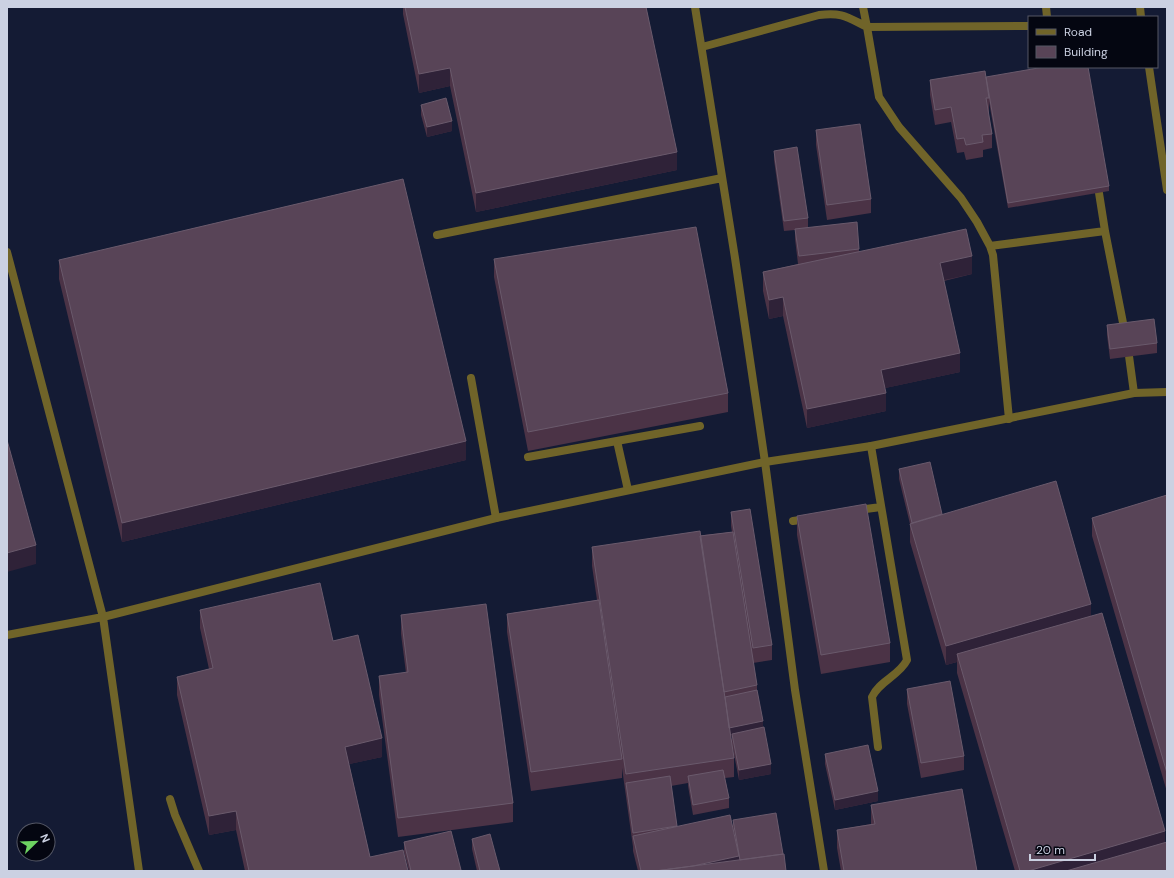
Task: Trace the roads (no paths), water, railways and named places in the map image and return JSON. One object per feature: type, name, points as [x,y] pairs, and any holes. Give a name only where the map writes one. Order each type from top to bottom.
[{"type":"street","points":[[695,7],[765,462],[795,690],[824,871]]},
{"type":"street","points":[[863,7],[879,97],[898,127],[961,198],[977,222],[990,246],[993,255],[1009,419]]},
{"type":"street","points":[[702,47],[832,13],[846,16],[867,27],[1028,26]]},
{"type":"street","points":[[1149,68],[1167,190]]},
{"type":"street","points":[[437,235],[722,178]]},
{"type":"street","points":[[1099,193],[1125,333]]},
{"type":"street","points":[[990,246],[1105,231]]},
{"type":"street","points":[[7,252],[103,617],[139,871]]},
{"type":"street","points":[[1129,356],[1134,393]]},
{"type":"street","points":[[471,378],[496,518]]},
{"type":"street","points":[[7,635],[103,617],[496,518],[628,490],[765,462],[871,446],[1134,393],[1167,392]]},
{"type":"street","points":[[528,457],[700,426]]},
{"type":"street","points":[[617,441],[628,490]]},
{"type":"street","points":[[871,446],[880,507],[907,660],[903,667],[875,690],[872,697],[878,747]]},
{"type":"street","points":[[851,512],[880,507]]},
{"type":"street","points":[[793,521],[815,518]]},
{"type":"street","points":[[170,799],[175,815],[199,871]]}]
